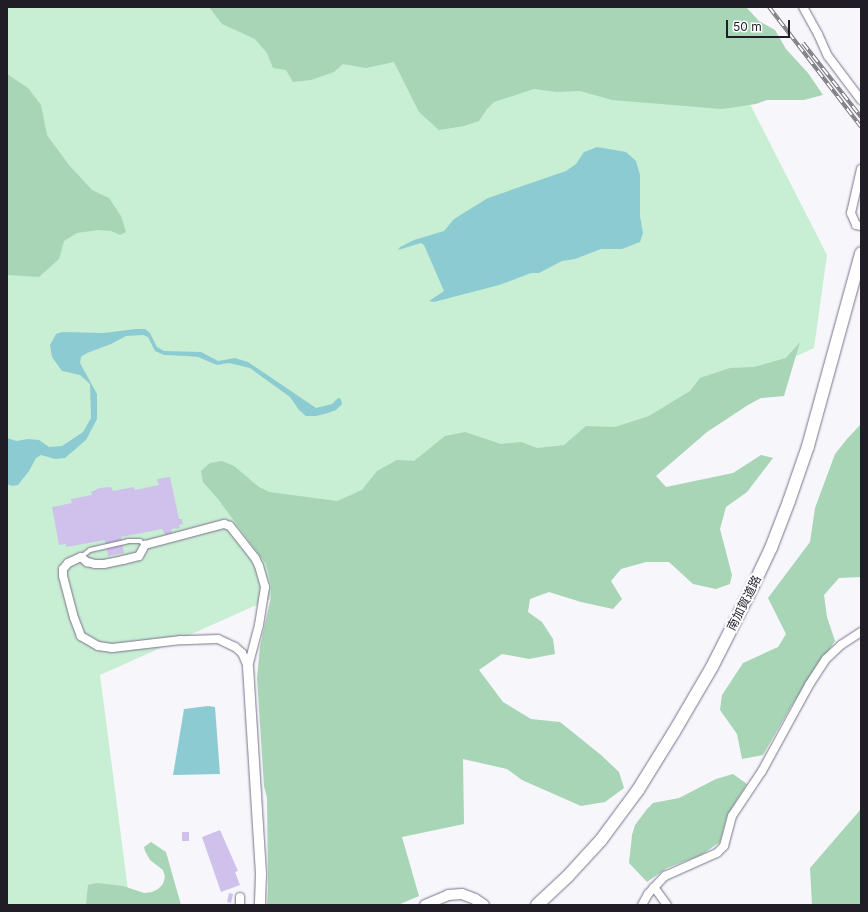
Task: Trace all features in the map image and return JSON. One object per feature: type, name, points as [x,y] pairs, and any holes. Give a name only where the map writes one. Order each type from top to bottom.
[{"type":"main road","name":"南加賀道路","points":[[537,905],[568,876],[601,840],[638,790],[712,667],[753,586],[771,548],[789,502],[808,446],[861,253]]},
{"type":"street","points":[[803,7],[828,56],[861,100]]},
{"type":"street","points":[[861,169],[851,213],[856,225],[861,226]]},
{"type":"street","points":[[248,667],[242,653],[235,647],[218,639],[181,640],[112,648],[104,648],[91,643],[81,636],[74,618],[63,576],[63,569],[68,563],[81,557],[87,562],[104,564],[139,556],[145,545],[224,524],[230,526],[257,562],[265,587],[262,611],[248,667],[261,874],[260,905]]},
{"type":"street","points":[[642,905],[654,887],[665,876],[717,853],[724,846],[732,816],[762,771],[809,685],[826,659],[841,645],[861,632]]},
{"type":"street","points":[[654,887],[667,905]]},
{"type":"street","points":[[425,905],[448,895],[462,894],[475,899],[484,905]]},
{"type":"lane","points":[[81,557],[90,550],[128,542],[140,542],[145,545]]},
{"type":"green space","points":[[7,7],[691,7],[705,16],[827,255],[814,348],[288,591],[100,675],[130,905],[7,905]]},
{"type":"green space","points":[[209,7],[746,7],[759,21],[775,30],[786,49],[808,73],[823,95],[804,100],[767,100],[756,104],[722,109],[612,100],[580,91],[557,92],[534,89],[494,102],[479,121],[464,126],[439,130],[419,112],[394,62],[366,68],[343,64],[334,72],[311,80],[293,82],[286,70],[273,68],[267,53],[255,39],[222,24]]},
{"type":"green space","points":[[7,74],[28,88],[41,105],[47,135],[69,165],[92,190],[109,198],[121,216],[126,232],[120,235],[111,231],[98,230],[77,233],[64,241],[59,259],[39,277],[7,275]]},
{"type":"green space","points":[[800,342],[784,396],[761,398],[748,405],[707,432],[656,476],[666,487],[733,473],[761,455],[773,458],[747,492],[726,507],[720,529],[732,575],[730,584],[716,589],[693,584],[669,562],[646,562],[621,569],[611,581],[622,599],[613,609],[581,602],[549,592],[530,599],[528,612],[542,622],[553,639],[555,654],[529,659],[502,654],[479,670],[503,702],[531,719],[560,722],[601,755],[619,772],[624,788],[605,802],[581,806],[522,780],[507,769],[463,759],[464,824],[402,837],[419,896],[398,905],[267,905],[267,798],[264,786],[257,678],[260,646],[271,597],[271,585],[266,564],[218,499],[203,482],[201,471],[210,463],[222,461],[234,466],[259,487],[269,492],[337,501],[362,490],[377,471],[397,460],[414,461],[445,436],[465,432],[501,444],[521,442],[537,448],[564,445],[586,426],[615,427],[649,416],[690,391],[700,378],[730,368],[754,367],[786,358]]},
{"type":"green space","points":[[861,424],[861,577],[839,578],[824,595],[827,617],[835,641],[792,705],[763,755],[742,759],[737,734],[720,710],[722,695],[743,663],[778,647],[786,634],[768,598],[810,542],[815,508],[835,454]]},
{"type":"green space","points":[[733,774],[747,784],[727,816],[720,842],[701,855],[667,868],[647,882],[629,863],[632,835],[635,825],[647,809],[653,803],[679,798],[716,779]]},
{"type":"green space","points":[[861,809],[861,905],[812,905],[810,868]]},
{"type":"green space","points":[[151,842],[166,852],[181,905],[86,905],[88,885],[97,883],[123,886],[144,893],[152,892],[158,889],[163,884],[165,877],[163,870],[150,860],[145,851],[144,847]]},
{"type":"water","points":[[597,147],[626,152],[636,161],[640,175],[640,216],[643,233],[640,242],[622,249],[601,249],[575,259],[562,261],[539,273],[531,273],[499,285],[434,302],[429,301],[444,291],[424,245],[421,243],[398,250],[400,247],[414,240],[444,231],[454,219],[488,198],[566,171],[576,164],[584,152]]},
{"type":"water","points":[[145,329],[150,333],[157,347],[164,351],[201,352],[218,361],[235,358],[248,362],[316,408],[332,404],[338,398],[341,399],[342,404],[336,410],[328,413],[316,416],[306,416],[299,410],[290,397],[250,368],[229,363],[217,365],[198,357],[164,355],[155,351],[148,337],[143,335],[126,336],[81,357],[80,363],[97,394],[97,419],[86,440],[65,458],[55,459],[41,455],[36,458],[29,471],[18,485],[12,486],[7,484],[7,438],[16,441],[28,439],[39,440],[49,447],[62,446],[83,432],[91,418],[90,384],[80,375],[62,371],[52,357],[50,345],[56,334],[62,332],[103,333]]},
{"type":"water","points":[[208,706],[215,707],[220,774],[173,775],[184,709]]},
{"type":"building","points":[[170,477],[179,519],[182,519],[183,524],[179,525],[180,528],[171,529],[172,534],[166,536],[162,529],[121,537],[124,553],[108,556],[105,540],[66,547],[66,544],[59,545],[52,507],[72,503],[71,499],[92,495],[91,492],[100,488],[111,487],[113,491],[134,487],[135,490],[159,485],[157,479]]},
{"type":"building","points":[[220,830],[238,871],[235,872],[240,885],[221,892],[202,837]]},
{"type":"building","points":[[182,832],[189,832],[189,841],[182,841]]},
{"type":"building","points":[[229,893],[233,894],[231,903],[227,902]]},
{"type":"railway","points":[[769,7],[861,127]]},
{"type":"railway","points":[[803,43],[861,117]]}]
